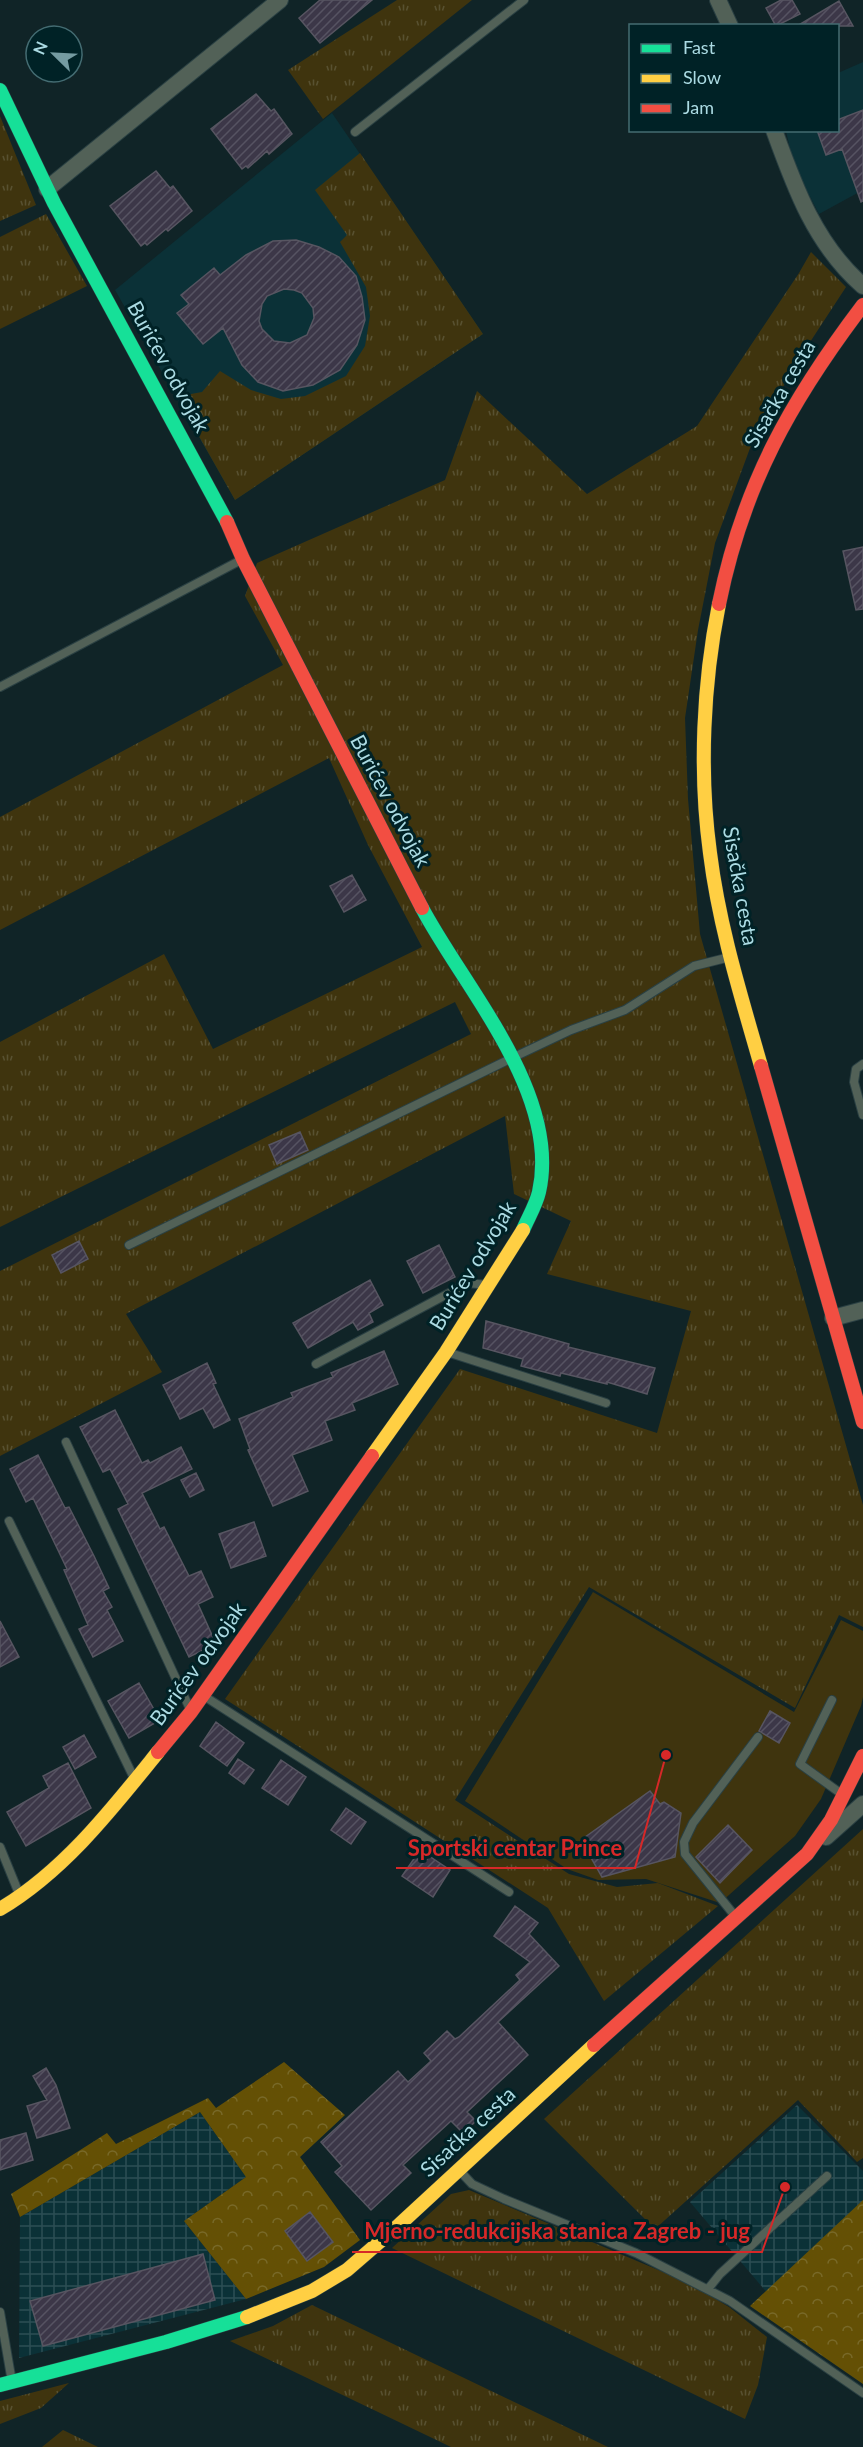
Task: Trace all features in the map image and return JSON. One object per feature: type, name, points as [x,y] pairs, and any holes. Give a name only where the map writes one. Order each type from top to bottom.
[{"type":"main road","name":"Burićev odvojak","points":[[0,90],[47,189],[225,516],[243,559],[432,927],[488,1014],[512,1058],[529,1092],[538,1132],[541,1167],[539,1194],[522,1232],[491,1285],[203,1696],[135,1781],[64,1859],[20,1897],[0,1909]]},
{"type":"main road","name":"Sisačka cesta","points":[[863,305],[792,406],[760,472],[735,535],[720,593],[709,661],[704,720],[710,861],[730,957],[863,1422]]},
{"type":"main road","name":"Sisačka cesta","points":[[6,2384],[246,2318],[312,2291],[347,2270],[807,1854],[831,1820],[863,1756]]},
{"type":"street","points":[[47,189],[280,0]]},
{"type":"street","points":[[718,0],[729,24]]},
{"type":"street","points":[[775,132],[803,207],[824,243],[863,286]]},
{"type":"street","points":[[833,1318],[863,1310]]},
{"type":"street","points":[[807,1854],[863,1804]]},
{"type":"lane","points":[[355,132],[524,0]]},
{"type":"lane","points":[[0,687],[243,559]]},
{"type":"lane","points":[[129,1245],[571,1030],[625,1010],[694,966],[730,957]]},
{"type":"lane","points":[[863,1064],[856,1069],[854,1082],[863,1115]]},
{"type":"lane","points":[[316,1364],[468,1283],[491,1285]]},
{"type":"lane","points":[[446,1352],[606,1404]]},
{"type":"lane","points":[[66,1442],[191,1712]]},
{"type":"lane","points":[[9,1521],[135,1781]]},
{"type":"lane","points":[[203,1696],[508,1893]]},
{"type":"lane","points":[[831,1700],[800,1764],[844,1796]]},
{"type":"lane","points":[[736,1917],[686,1854],[684,1842],[693,1823],[758,1737]]},
{"type":"lane","points":[[0,1847],[20,1897]]},
{"type":"lane","points":[[458,2169],[472,2184],[636,2253],[708,2289],[776,2331],[863,2393]]},
{"type":"lane","points":[[708,2289],[720,2274],[827,2176]]},
{"type":"lane","points":[[0,2312],[6,2384]]},
{"type":"shaded area","points":[[863,62],[863,190],[819,214],[794,166],[786,132],[839,132],[839,73]]},
{"type":"shaded area","points":[[332,113],[483,334],[235,500],[115,290]]},
{"type":"shaded area","points":[[797,2105],[863,2171],[863,2205],[769,2295],[690,2202]]},
{"type":"shaded area","points":[[200,2112],[246,2177],[184,2221],[246,2299],[19,2358],[20,2217]]},
{"type":"green space","points":[[397,0],[472,0],[323,119],[288,70]]},
{"type":"green space","points":[[0,116],[36,205],[0,221]]},
{"type":"green space","points":[[360,153],[483,334],[235,500],[179,401],[191,394],[202,392],[220,371],[251,390],[281,399],[305,396],[346,376],[365,346],[370,316],[366,287],[340,242],[347,235],[315,190]]},
{"type":"green space","points":[[46,214],[87,286],[0,329],[0,237]]},
{"type":"green space","points":[[811,252],[846,287],[797,362],[753,440],[715,543],[698,630],[685,718],[688,799],[700,934],[863,1505],[863,1627],[839,1615],[795,1708],[589,1587],[455,1800],[569,1874],[617,1887],[658,1883],[718,1906],[604,2001],[548,1908],[225,1699],[460,1369],[657,1433],[691,1311],[547,1274],[571,1221],[514,1194],[505,1116],[126,1314],[162,1372],[0,1456],[0,1271],[471,1034],[455,1002],[0,1227],[0,1042],[164,954],[213,1049],[422,947],[368,845],[329,758],[0,930],[0,817],[283,665],[245,596],[257,563],[445,480],[477,391],[587,494],[697,426]]},
{"type":"green space","points":[[593,1592],[794,1712],[841,1620],[863,1631],[861,1706],[821,1799],[795,1836],[720,1903],[646,1879],[598,1880],[567,1869],[465,1801]]},
{"type":"green space","points":[[863,1829],[863,2158],[857,2162],[798,2100],[655,2229],[544,2119]]},
{"type":"green space","points":[[284,2062],[345,2115],[300,2157],[360,2240],[324,2267],[246,2299],[184,2221],[246,2177],[200,2112],[20,2217],[11,2194],[107,2133],[116,2144],[208,2098],[216,2108]]},
{"type":"green space","points":[[469,2190],[689,2283],[729,2307],[767,2337],[758,2385],[745,2419],[392,2248],[451,2194]]},
{"type":"green space","points":[[863,2200],[863,2384],[750,2306]]},
{"type":"green space","points":[[312,2305],[608,2447],[451,2447],[230,2341],[273,2326]]},
{"type":"green space","points":[[69,2383],[41,2408],[0,2424],[0,2401]]},
{"type":"green space","points":[[63,2430],[98,2447],[42,2447]]},
{"type":"building","points":[[320,0],[372,0],[320,43],[299,18]]},
{"type":"building","points":[[781,0],[792,0],[800,14],[780,24],[775,24],[766,8]]},
{"type":"building","points":[[839,1],[853,26],[839,26],[839,24],[800,24]]},
{"type":"building","points":[[256,94],[271,111],[274,109],[292,134],[269,154],[267,151],[248,168],[246,166],[242,169],[211,129]]},
{"type":"building","points":[[863,110],[863,201],[861,202],[842,149],[826,155],[818,132],[839,132],[839,119]]},
{"type":"building","points":[[156,171],[170,188],[173,186],[192,211],[168,231],[166,229],[147,245],[145,243],[141,246],[110,206]]},
{"type":"building","points":[[296,240],[319,247],[339,257],[356,276],[365,320],[357,345],[340,370],[313,385],[283,391],[258,382],[242,365],[223,328],[203,344],[177,313],[189,304],[181,295],[214,268],[220,275],[246,255],[273,241]],"holes":[[[284,289],[302,293],[313,308],[314,318],[307,335],[290,343],[274,341],[262,329],[259,321],[262,304],[267,296]]]},
{"type":"building","points":[[863,547],[863,609],[856,610],[843,551]]},
{"type":"building","points":[[352,875],[366,900],[344,912],[330,886]]},
{"type":"building","points":[[300,1132],[308,1150],[277,1164],[269,1145]]},
{"type":"building","points":[[79,1241],[88,1259],[61,1273],[52,1255]]},
{"type":"building","points":[[439,1245],[455,1277],[423,1293],[407,1261]]},
{"type":"building","points":[[370,1280],[383,1305],[369,1313],[373,1322],[358,1330],[353,1322],[308,1348],[293,1323]]},
{"type":"building","points":[[486,1321],[569,1344],[568,1347],[655,1368],[647,1394],[607,1382],[607,1384],[561,1373],[560,1376],[521,1366],[523,1359],[483,1348]]},
{"type":"building","points":[[384,1351],[398,1384],[352,1403],[355,1410],[325,1421],[332,1440],[292,1455],[308,1491],[273,1506],[248,1450],[250,1449],[239,1419],[293,1397],[291,1393],[333,1377],[331,1373]]},
{"type":"building","points":[[207,1363],[216,1383],[213,1384],[230,1420],[214,1428],[203,1408],[180,1419],[163,1385]]},
{"type":"building","points":[[115,1410],[142,1463],[148,1460],[150,1463],[181,1447],[192,1469],[142,1493],[160,1529],[164,1527],[189,1576],[201,1571],[213,1597],[198,1604],[216,1644],[189,1657],[118,1509],[128,1504],[110,1469],[103,1472],[80,1427]]},
{"type":"building","points":[[38,1455],[65,1508],[69,1507],[109,1588],[103,1591],[112,1607],[107,1610],[123,1641],[93,1657],[79,1629],[88,1625],[64,1570],[67,1569],[33,1498],[26,1502],[10,1469]]},
{"type":"building","points":[[196,1473],[204,1490],[190,1497],[181,1480]]},
{"type":"building","points":[[254,1522],[266,1556],[231,1568],[219,1534]]},
{"type":"building","points":[[0,1621],[19,1657],[0,1667]]},
{"type":"building","points":[[139,1683],[160,1720],[129,1738],[108,1701]]},
{"type":"building","points":[[770,1711],[790,1723],[779,1743],[759,1731]]},
{"type":"building","points":[[216,1722],[244,1743],[227,1766],[200,1746]]},
{"type":"building","points":[[84,1735],[96,1757],[75,1769],[63,1747]]},
{"type":"building","points":[[238,1759],[254,1770],[244,1784],[229,1773]]},
{"type":"building","points":[[281,1760],[306,1777],[288,1805],[262,1788]]},
{"type":"building","points":[[68,1763],[91,1808],[26,1846],[7,1812],[49,1788],[43,1776]]},
{"type":"building","points":[[650,1791],[660,1804],[664,1802],[681,1813],[675,1857],[602,1877],[581,1840]]},
{"type":"building","points":[[346,1808],[366,1822],[351,1844],[331,1830]]},
{"type":"building","points":[[728,1825],[752,1850],[720,1883],[696,1857]]},
{"type":"building","points":[[420,1850],[450,1870],[433,1897],[402,1876]]},
{"type":"building","points":[[515,1906],[538,1923],[529,1934],[559,1966],[498,2022],[528,2055],[467,2112],[476,2121],[463,2133],[451,2121],[403,2165],[411,2173],[371,2210],[335,2172],[342,2166],[321,2142],[398,2071],[408,2082],[431,2061],[424,2053],[447,2031],[455,2039],[459,2037],[520,1980],[516,1975],[530,1962],[494,1936]]},
{"type":"building","points":[[46,2068],[56,2085],[70,2128],[37,2138],[27,2106],[47,2100],[33,2076]]},
{"type":"building","points":[[26,2133],[33,2160],[0,2170],[0,2140]]},
{"type":"building","points":[[310,2212],[333,2242],[307,2261],[285,2231]]},
{"type":"building","points":[[203,2254],[215,2300],[43,2346],[30,2301]]},
{"type":"traffic: fast","points":[[0,90],[54,203],[227,522]]},
{"type":"traffic: fast","points":[[422,908],[505,1044],[523,1080],[536,1118],[542,1155],[539,1192],[523,1230]]},
{"type":"traffic: fast","points":[[0,2385],[166,2342],[247,2317]]},
{"type":"traffic: slow","points":[[719,604],[709,665],[704,728],[707,822],[714,880],[725,934],[761,1066]]},
{"type":"traffic: slow","points":[[372,1456],[446,1352],[523,1230]]},
{"type":"traffic: slow","points":[[0,1909],[23,1894],[66,1858],[105,1817],[158,1752]]},
{"type":"traffic: slow","points":[[247,2317],[312,2291],[347,2270],[594,2045]]},
{"type":"traffic: jam","points":[[719,604],[742,520],[773,446],[814,375],[863,305]]},
{"type":"traffic: jam","points":[[227,522],[243,559],[422,908]]},
{"type":"traffic: jam","points":[[761,1066],[863,1422]]},
{"type":"traffic: jam","points":[[158,1752],[191,1712],[372,1456]]},
{"type":"traffic: jam","points":[[594,2045],[807,1854],[831,1820],[863,1756]]},
{"type":"place","name":"Sportski centar Prince","points":[[666,1755]]},
{"type":"place","name":"Mjerno-redukcijska stanica Zagreb - jug","points":[[785,2187]]}]
